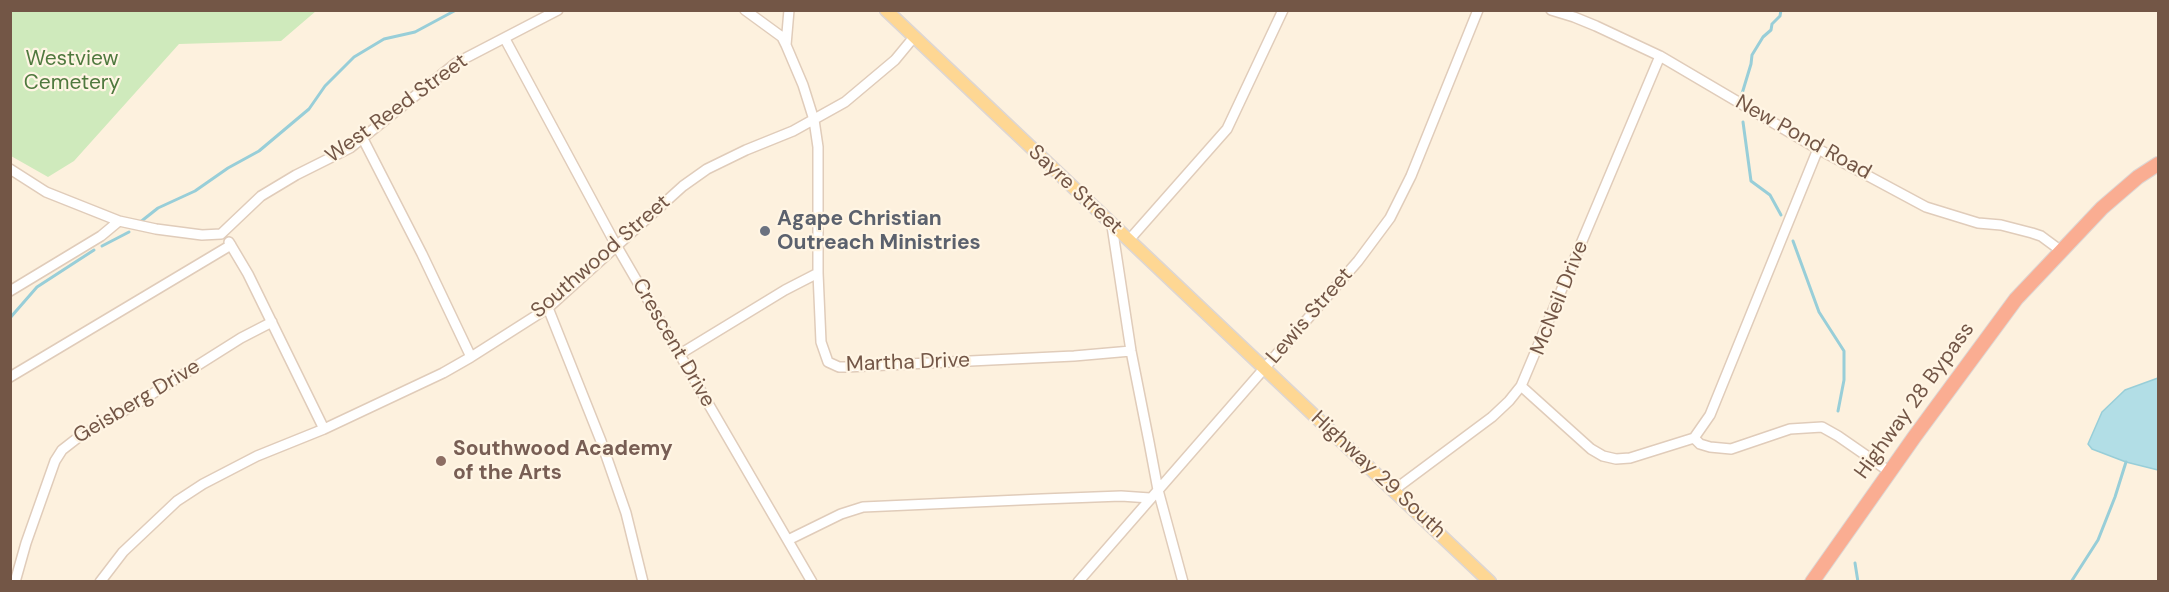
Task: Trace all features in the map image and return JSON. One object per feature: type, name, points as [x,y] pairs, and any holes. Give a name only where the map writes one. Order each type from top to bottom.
[{"type":"highway","name":"Highway 28 Bypass","points":[[1812,582],[1998,321],[2060,250],[2102,208],[2138,177],[2158,164]]},
{"type":"main road","name":"Sayre Street","points":[[886,10],[1264,370]]},
{"type":"main road","name":"Highway 29 South","points":[[1264,370],[1490,582]]},
{"type":"street","name":"West Reed Street","points":[[223,232],[261,196],[296,175],[350,148],[456,63],[558,10]]},
{"type":"street","points":[[745,10],[782,37],[786,45]]},
{"type":"street","name":"Martha Drive","points":[[789,10],[786,45],[814,120],[819,161],[818,273],[821,342],[828,362],[840,367],[970,362],[1131,351]]},
{"type":"street","points":[[1129,240],[1227,129],[1283,10]]},
{"type":"street","name":"Lewis Street","points":[[1078,582],[1358,261],[1390,218],[1412,176],[1478,10]]},
{"type":"street","name":"New Pond Road","points":[[1551,10],[1596,26],[1660,56],[1818,149],[1926,207],[1978,223],[2001,225],[2041,236],[2060,250]]},
{"type":"street","name":"Southwood Street","points":[[100,582],[123,552],[177,501],[203,484],[257,456],[324,429],[443,373],[471,357],[548,308],[683,186],[707,169],[814,120],[845,102],[895,60],[914,37]]},
{"type":"street","name":"Crescent Drive","points":[[505,39],[616,245],[812,582]]},
{"type":"street","name":"McNeil Drive","points":[[1394,490],[1492,417],[1521,386],[1660,56]]},
{"type":"street","points":[[362,138],[422,254],[471,357]]},
{"type":"street","points":[[1521,386],[1591,449],[1603,456],[1616,459],[1630,458],[1694,438],[1702,429],[1713,406],[1818,149]]},
{"type":"street","points":[[10,169],[46,192],[119,221],[202,235],[223,232],[272,322],[324,429]]},
{"type":"street","points":[[10,291],[101,236],[119,221]]},
{"type":"street","points":[[1112,226],[1131,351],[1158,490],[1183,582]]},
{"type":"street","points":[[10,377],[231,245]]},
{"type":"street","points":[[680,354],[785,290],[818,273]]},
{"type":"street","points":[[548,308],[601,441],[626,513],[643,582]]},
{"type":"street","name":"Geisberg Drive","points":[[15,582],[55,461],[62,450],[80,436],[141,401],[241,338],[272,322]]},
{"type":"street","points":[[1694,438],[1700,444],[1710,447],[1731,449],[1790,429],[1822,427],[1890,471]]},
{"type":"street","points":[[788,540],[841,514],[863,507],[1121,496],[1150,498]]},
{"type":"green space","name":"Westview Cemetery","points":[[10,11],[316,11],[281,41],[179,44],[74,161],[48,177],[11,156]]},
{"type":"water","points":[[2158,378],[2158,470],[2126,462],[2092,449],[2088,444],[2102,412],[2125,390]]},
{"type":"waterway","points":[[139,223],[158,208],[195,191],[228,168],[259,151],[309,109],[325,86],[354,57],[384,39],[415,32],[456,10]]},
{"type":"waterway","points":[[1741,97],[1752,55],[1763,37],[1771,30],[1781,10]]},
{"type":"waterway","points":[[1743,122],[1751,181],[1770,195],[1781,215]]},
{"type":"waterway","points":[[102,246],[129,232]]},
{"type":"waterway","points":[[1793,241],[1819,312],[1844,351],[1844,380],[1838,411]]},
{"type":"waterway","points":[[10,318],[37,287],[94,250]]},
{"type":"waterway","points":[[2071,582],[2098,540],[2126,462]]},
{"type":"waterway","points":[[1855,563],[1858,582]]},
{"type":"place","name":"Agape Christian Outreach Ministries","points":[[765,231]]},
{"type":"place","name":"Southwood Academy of the Arts","points":[[441,461]]}]
